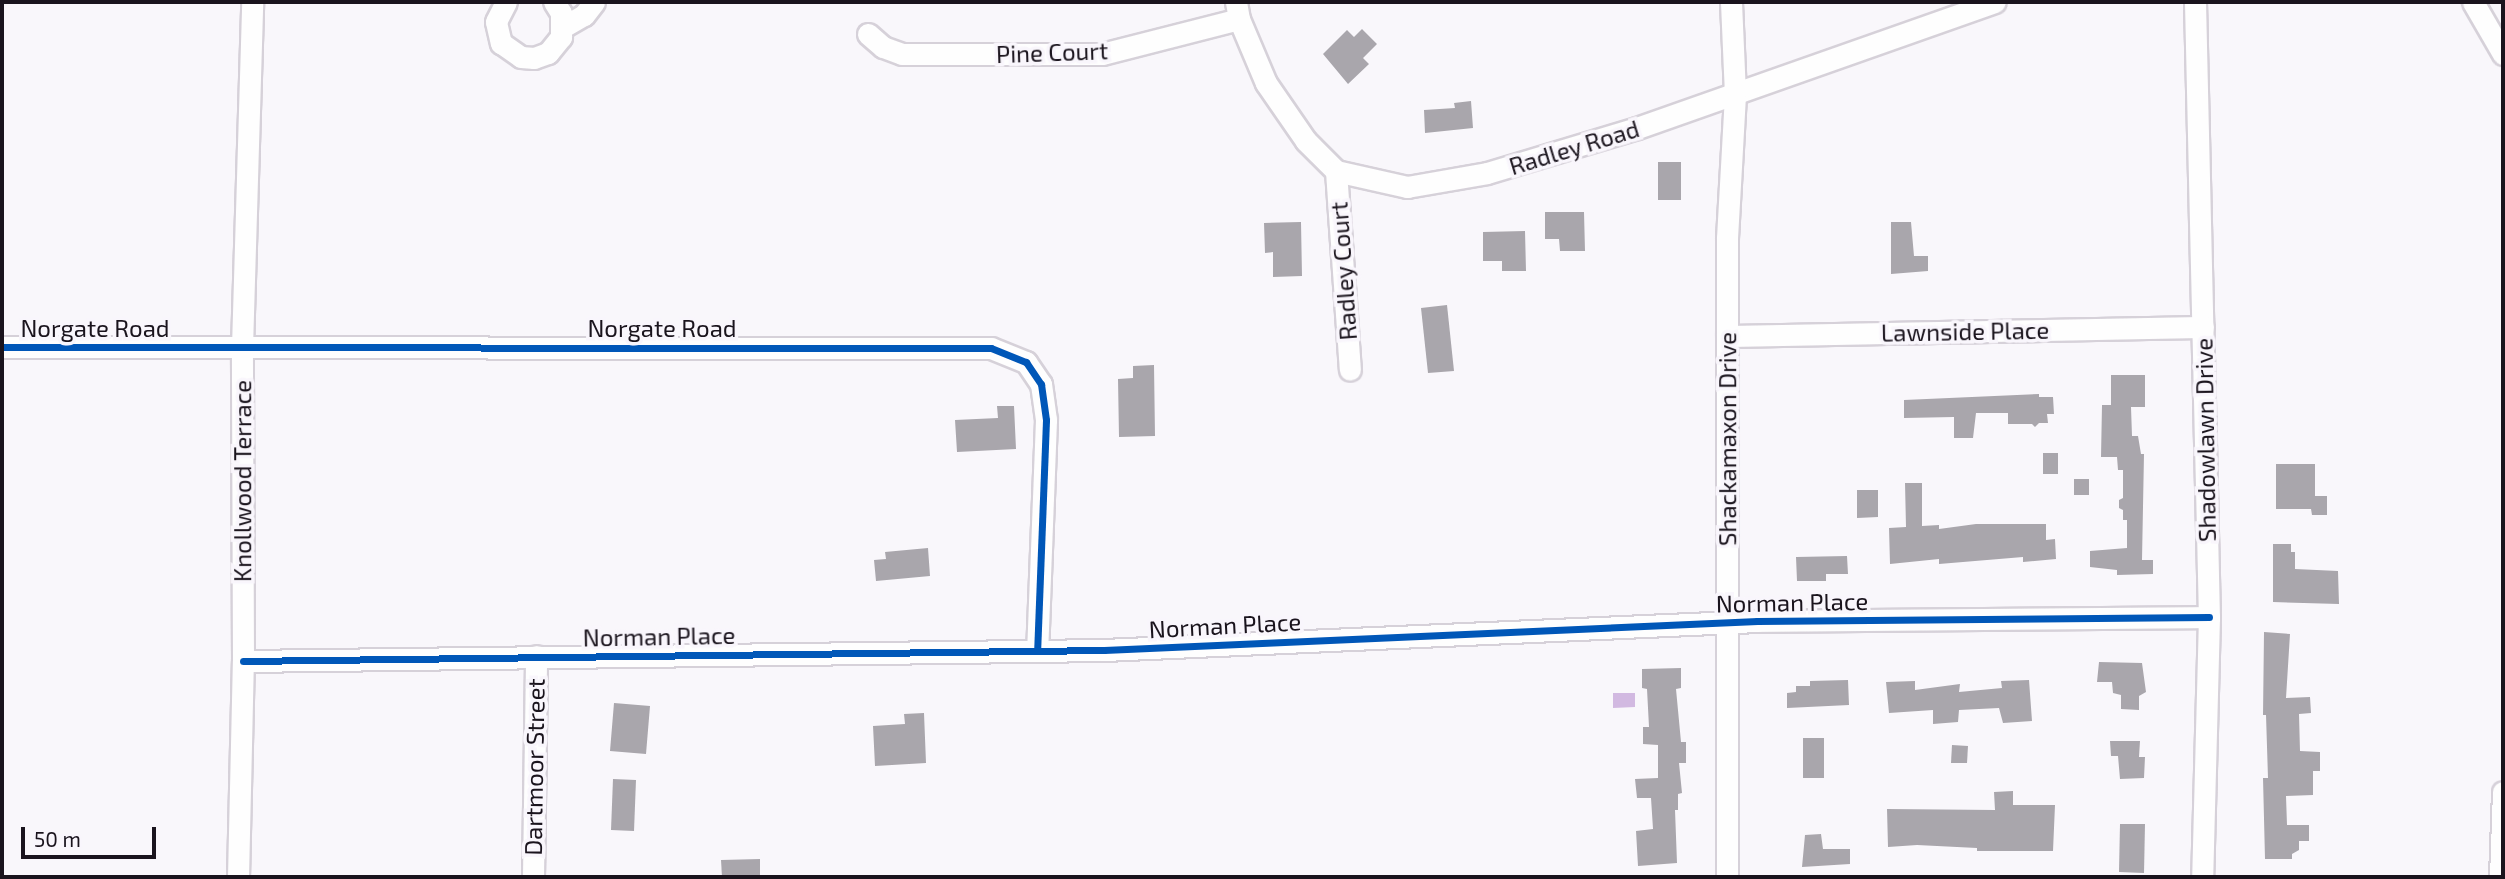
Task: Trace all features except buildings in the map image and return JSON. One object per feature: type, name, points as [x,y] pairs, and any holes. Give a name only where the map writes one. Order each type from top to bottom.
[{"type":"street","name":"Knollwood Terrace","points":[[238,877],[243,661],[242,347],[252,2]]},
{"type":"street","points":[[506,2],[499,12],[498,33],[504,45],[521,57],[534,58],[548,53],[561,37],[561,13],[554,2]]},
{"type":"street","points":[[563,27],[584,15],[594,2]]},
{"type":"street","name":"Shackamaxon Drive","points":[[1727,877],[1727,238],[1735,94],[1731,2]]},
{"type":"street","name":"Radley Road","points":[[1336,171],[1407,187],[1487,173],[1735,94],[1994,2]]},
{"type":"street","name":"Shadowlawn Drive","points":[[2195,2],[2209,617],[2202,877]]},
{"type":"street","points":[[2473,2],[2503,54]]},
{"type":"street","points":[[1237,11],[1266,83],[1306,141],[1336,171]]},
{"type":"street","name":"Pine Court","points":[[868,34],[883,47],[902,54],[1102,54],[1237,11]]},
{"type":"street","name":"Radley Court","points":[[1336,171],[1350,370]]},
{"type":"street","name":"Lawnside Place","points":[[1727,336],[2203,327]]},
{"type":"street","name":"Norgate Road","points":[[2,347],[990,348],[1026,362],[1041,384],[1046,419],[1037,651]]},
{"type":"street","name":"Norman Place","points":[[243,661],[1037,651],[1727,622],[2209,617]]},
{"type":"street","name":"Dartmoor Street","points":[[533,877],[536,656]]},
{"type":"street","points":[[2500,877],[2503,792]]},
{"type":"shaded area","points":[[1613,693],[1635,693],[1635,707],[1613,708]]},
{"type":"cycle path","points":[[2,347],[991,348],[1026,362],[1041,384],[1046,420],[1037,651]]},
{"type":"cycle path","points":[[243,661],[1104,650],[1757,621],[2209,617]]}]
